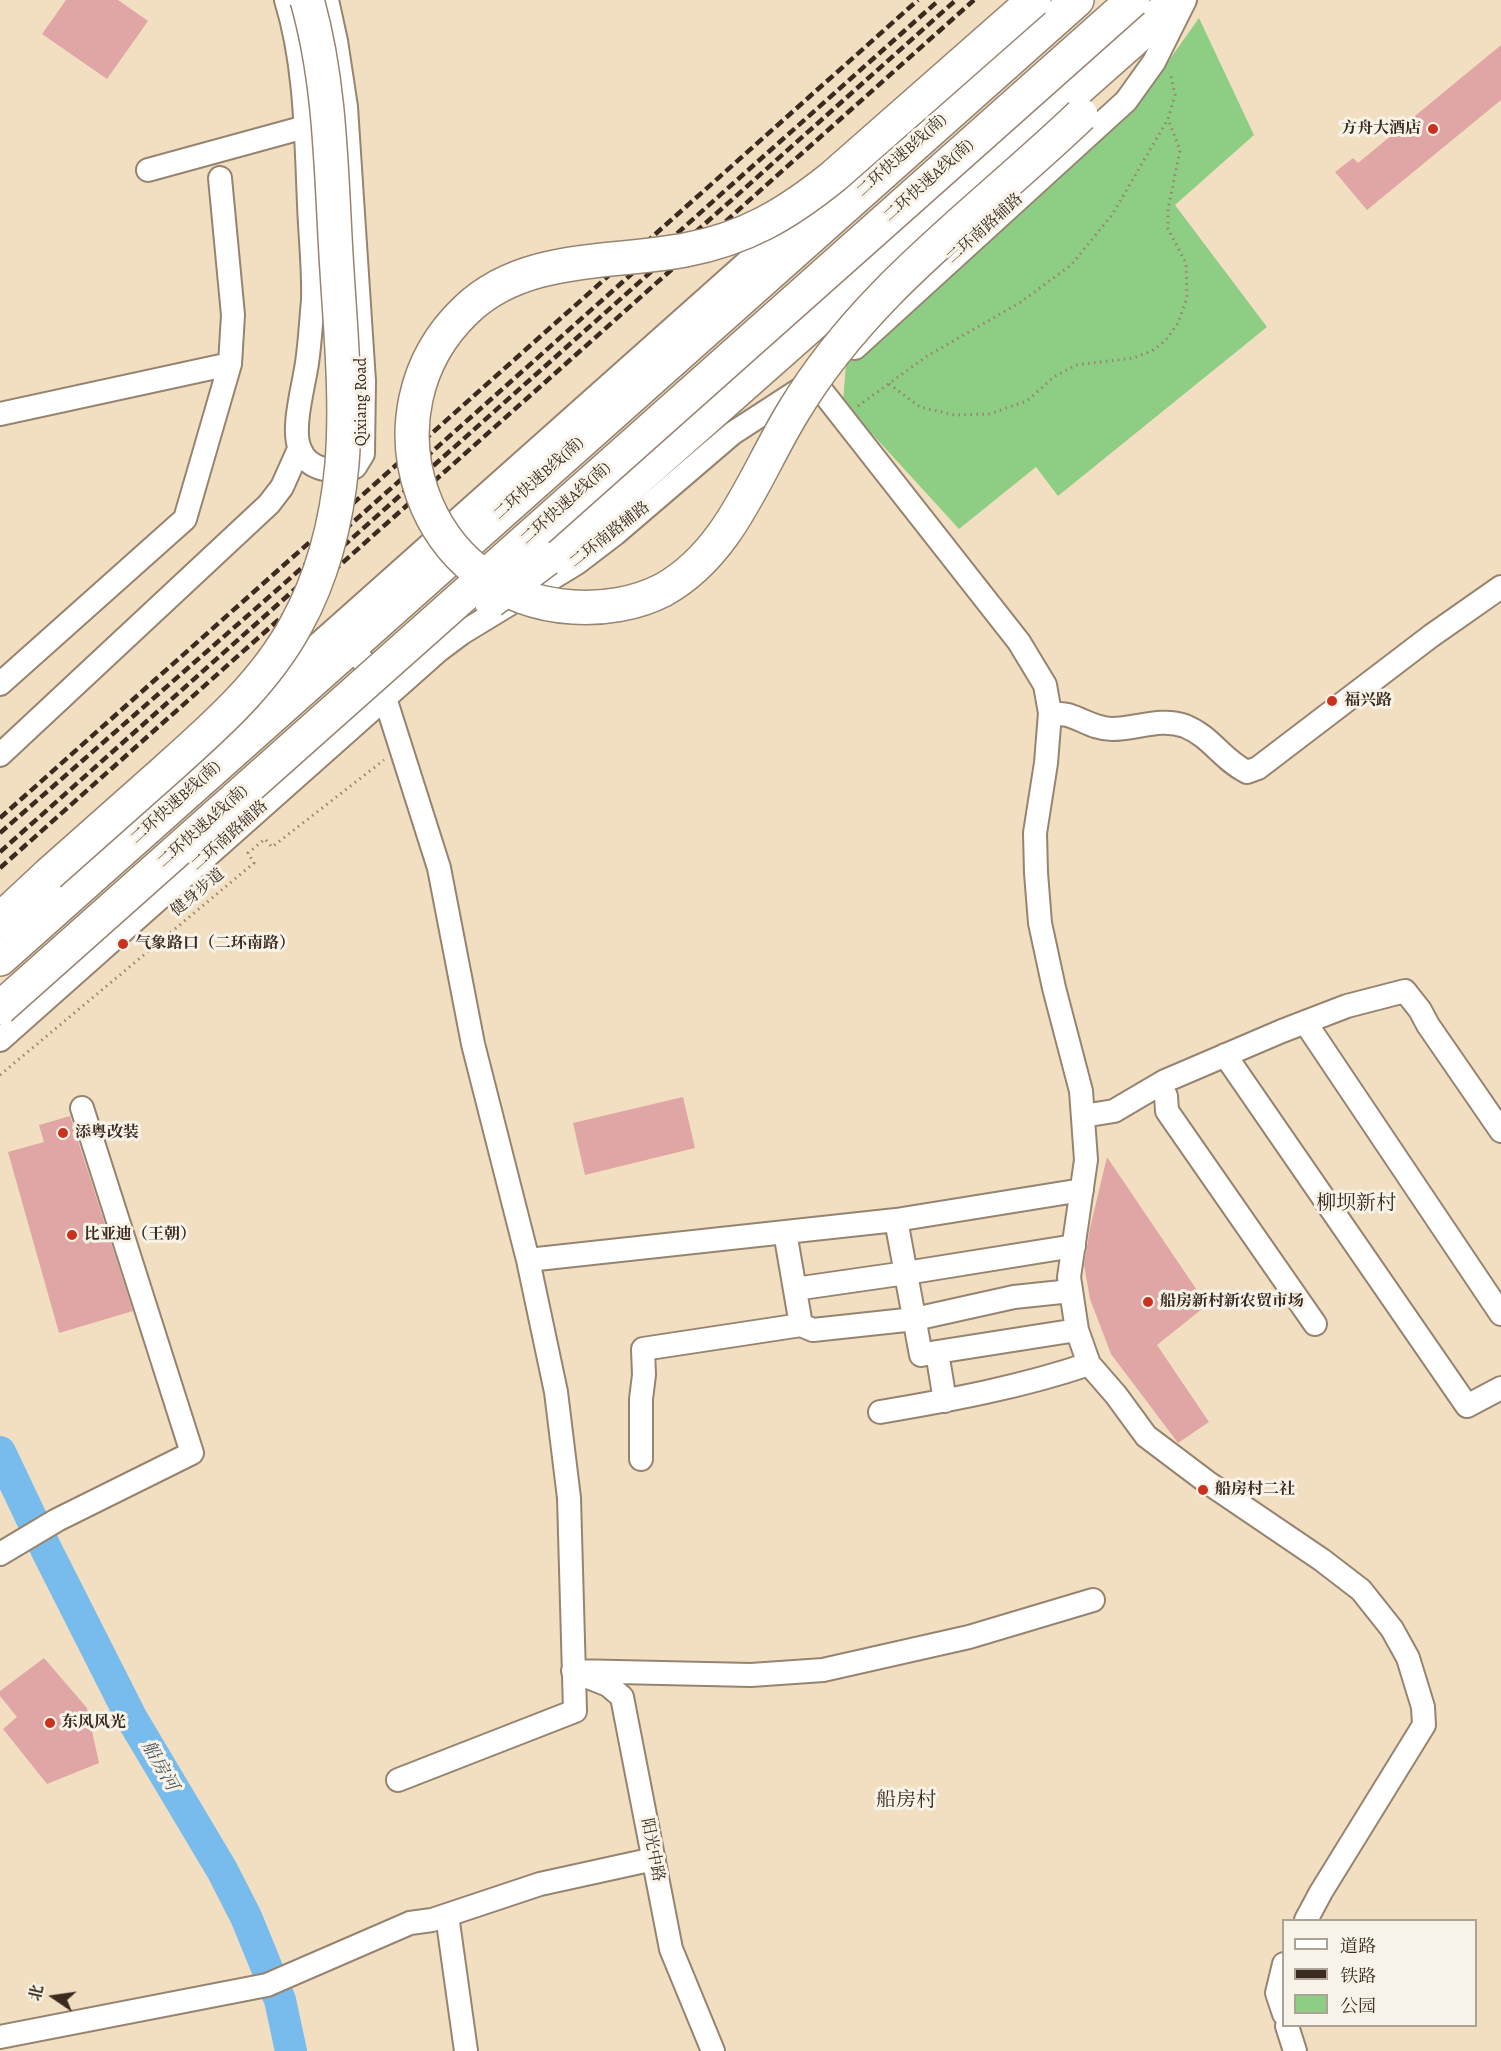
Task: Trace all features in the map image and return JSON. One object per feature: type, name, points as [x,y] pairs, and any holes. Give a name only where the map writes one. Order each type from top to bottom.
[{"type":"highway","points":[[0,920],[205,735],[250,689],[275,658],[296,626],[320,573],[331,533],[339,489],[344,388],[326,105],[316,37],[307,0]]},
{"type":"highway","points":[[1034,0],[841,171],[768,223],[726,240],[685,250],[566,265],[530,273],[497,286],[468,308],[444,335],[426,368],[415,404],[413,424],[412,443],[419,483],[426,504],[448,542],[461,558],[491,583],[542,603],[577,608],[610,606],[640,599],[672,584],[699,562],[726,530],[804,394],[854,327],[1073,107]]},
{"type":"highway","name":"二环快速B线(南)","points":[[0,959],[1077,0]]},
{"type":"highway","name":"二环快速A线(南)","points":[[0,1008],[372,693],[1133,0]]},
{"type":"highway","points":[[372,693],[394,663],[488,604],[535,570],[1073,107],[1116,76],[1175,0]]},
{"type":"street","points":[[0,756],[269,504],[282,487],[299,449],[297,423],[308,361],[313,297],[305,127],[298,54],[286,0]]},
{"type":"street","name":"Qixiang Road","points":[[299,449],[307,460],[318,467],[343,471],[355,467],[363,454],[364,381],[346,107],[327,0]]},
{"type":"street","points":[[0,927],[1042,0]]},
{"type":"street","name":"二环南路辅路","points":[[0,1040],[372,693],[577,563],[615,534],[733,433],[814,381],[845,357],[1116,111],[1142,81],[1185,0]]},
{"type":"street","points":[[148,170],[305,127]]},
{"type":"street","points":[[0,684],[185,519],[230,364],[232,315],[220,178]]},
{"type":"street","points":[[0,414],[230,364]]},
{"type":"street","points":[[814,381],[1019,642],[1046,685],[1050,713],[1046,763],[1035,833],[1038,903],[1054,988],[1081,1091],[1086,1160],[1069,1277],[1077,1330],[1089,1364],[1116,1395],[1146,1436],[1207,1482],[1323,1560],[1361,1590],[1392,1629],[1408,1658],[1424,1707],[1424,1725],[1307,1919]]},
{"type":"street","points":[[1050,713],[1067,715],[1097,728],[1113,729],[1156,723],[1183,725],[1203,735],[1233,765],[1247,772],[1258,768],[1431,636],[1501,587]]},
{"type":"street","points":[[354,650],[371,671],[372,693],[400,748],[440,868],[473,1044],[528,1260],[556,1392],[569,1498],[575,1711],[398,1780]]},
{"type":"street","points":[[1083,1116],[1114,1111],[1158,1085],[1305,1022],[1347,1006],[1405,991],[1501,1131]]},
{"type":"street","points":[[1305,1022],[1501,1314]]},
{"type":"street","points":[[1225,1055],[1467,1407],[1501,1388]]},
{"type":"street","points":[[1158,1085],[1166,1096],[1167,1111],[1315,1324]]},
{"type":"street","points":[[6,1550],[57,1520],[192,1453],[82,1108]]},
{"type":"street","points":[[528,1260],[896,1220],[1082,1190]]},
{"type":"street","points":[[896,1220],[921,1355],[1077,1330]]},
{"type":"street","points":[[785,1232],[801,1325]]},
{"type":"street","points":[[795,1289],[1074,1246]]},
{"type":"street","points":[[640,1459],[643,1349],[801,1325],[813,1330],[915,1319],[1014,1297],[1071,1291]]},
{"type":"street","points":[[938,1352],[945,1401]]},
{"type":"street","points":[[880,1412],[945,1401],[1046,1378],[1089,1364]]},
{"type":"street","points":[[573,1671],[751,1675],[823,1670],[969,1637],[1094,1600]]},
{"type":"street","name":"阳光中路","points":[[573,1671],[608,1685],[622,1697],[671,1949],[713,2051]]},
{"type":"street","points":[[0,2037],[267,1985],[410,1923],[432,1920],[507,1893],[540,1884],[654,1859]]},
{"type":"street","points":[[447,1915],[466,2051]]},
{"type":"street","points":[[1282,1972],[1277,1993],[1282,2008]]},
{"type":"street","points":[[1288,2027],[1295,2051]]},
{"type":"path","points":[[842,417],[927,356],[1022,302],[1071,265],[1112,215],[1168,119],[1174,95],[1164,43]]},
{"type":"path","points":[[889,384],[920,407],[955,415],[989,414],[1026,401],[1054,377],[1076,365],[1133,358],[1152,351],[1166,340],[1178,323],[1187,298],[1186,263],[1168,229],[1168,209],[1180,150],[1168,119]]},
{"type":"path","name":"健身步道","points":[[0,1075],[254,863],[248,853],[265,839],[272,847],[400,748]]},
{"type":"green space","points":[[1199,18],[1254,135],[1175,205],[1267,327],[1058,496],[1036,467],[959,529],[843,402],[846,364],[1133,111]]},
{"type":"water","points":[[287,1972],[305,2051],[283,2051],[269,1983]]},
{"type":"building","points":[[66,0],[118,0],[148,21],[107,79],[42,34]]},
{"type":"building","name":"方舟大酒店","points":[[1501,45],[1501,100],[1367,210],[1335,172],[1353,158],[1358,163]]},
{"type":"building","points":[[683,1097],[695,1148],[585,1175],[573,1123]]},
{"type":"building","name":"比亚迪（王朝）","points":[[70,1116],[133,1311],[59,1333],[8,1152],[44,1142],[39,1125]]},
{"type":"building","name":"船房新村新农贸市场","points":[[1107,1157],[1207,1305],[1157,1345],[1209,1422],[1178,1443],[1111,1354],[1090,1299],[1084,1265],[1090,1228]]},
{"type":"building","name":"东风风光","points":[[44,1658],[87,1708],[99,1763],[47,1784],[3,1729],[17,1717],[0,1696],[0,1691]]},
{"type":"waterway","name":"船房河","points":[[0,1452],[132,1719],[222,1870],[246,1917],[280,2000],[291,2051]]},
{"type":"railway","points":[[0,818],[918,0]]},
{"type":"railway","points":[[0,833],[278,589],[939,0]]},
{"type":"railway","points":[[0,852],[956,0]]},
{"type":"railway","points":[[0,868],[974,0]]},
{"type":"place","name":"方舟大酒店","points":[[1433,129]]},
{"type":"place","name":"福兴路","points":[[1332,701]]},
{"type":"place","name":"气象路口（二环南路）","points":[[123,944]]},
{"type":"place","name":"添粤改装","points":[[63,1133]]},
{"type":"place","name":"比亚迪（王朝）","points":[[72,1235]]},
{"type":"place","name":"船房新村新农贸市场","points":[[1148,1302]]},
{"type":"place","name":"船房村二社","points":[[1203,1490]]},
{"type":"place","name":"东风风光","points":[[50,1723]]},
{"type":"district","name":"柳坝新村","points":[[1356,1204]]},
{"type":"district","name":"船房村","points":[[906,1801]]}]
